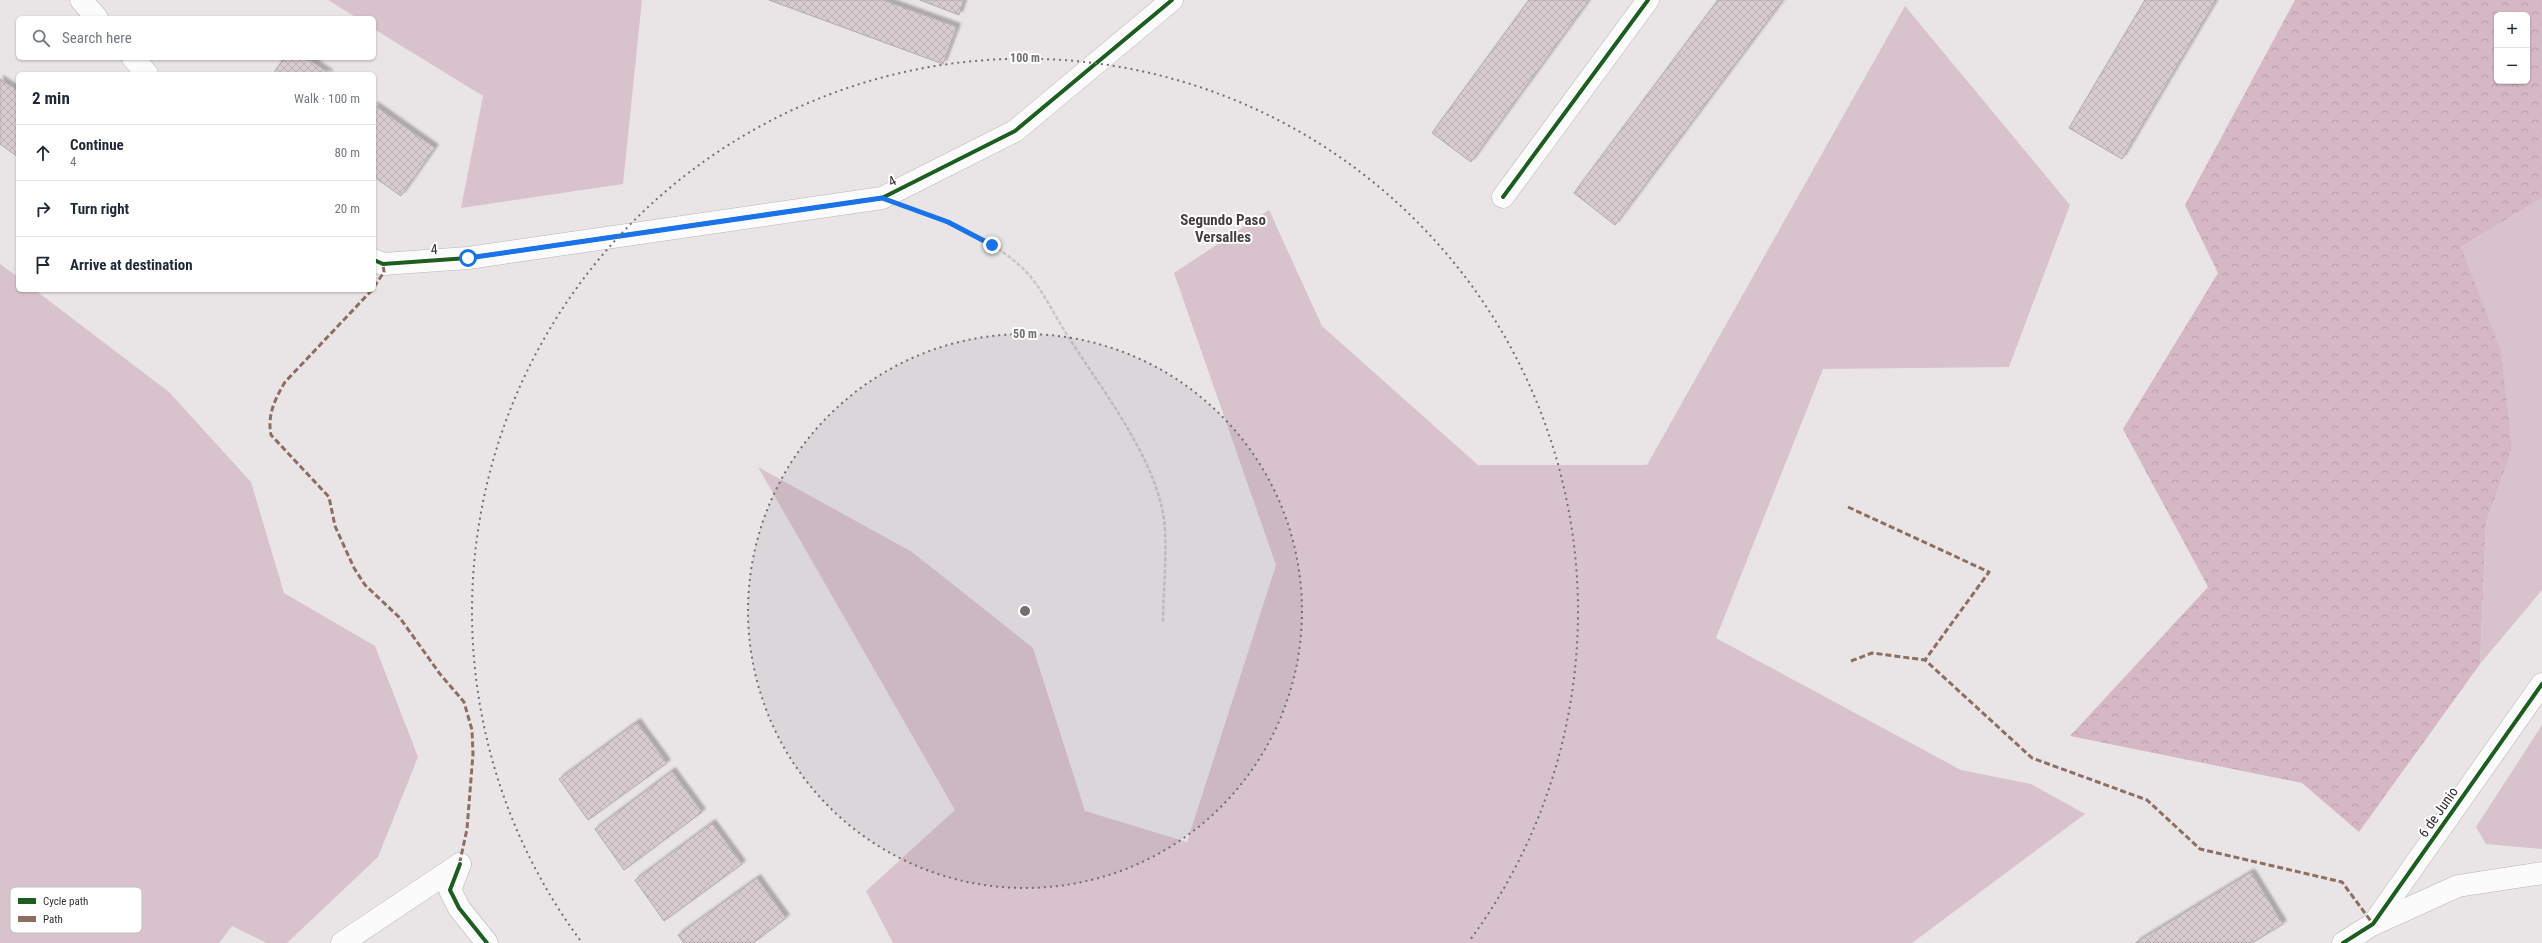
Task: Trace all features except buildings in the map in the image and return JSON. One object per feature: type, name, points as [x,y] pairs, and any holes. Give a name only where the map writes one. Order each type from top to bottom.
[{"type":"street","points":[[81,0],[95,16]]},
{"type":"street","name":"4","points":[[376,261],[383,264],[468,258],[882,198],[1016,131],[1172,0]]},
{"type":"street","points":[[1504,197],[1648,0]]},
{"type":"street","points":[[135,60],[145,72]]},
{"type":"street","name":"6 de Junio","points":[[2343,943],[2373,924],[2542,684]]},
{"type":"street","points":[[342,943],[460,864],[450,890],[459,908],[487,943]]},
{"type":"street","points":[[2373,924],[2458,886],[2542,873]]},
{"type":"path","points":[[882,198],[948,222],[992,245],[1021,266],[1040,291],[1118,416],[1154,480],[1162,509],[1163,623]]},
{"type":"shaded area","points":[[328,0],[642,0],[623,184],[461,208],[483,96],[376,30],[376,16],[354,16]]},
{"type":"shaded area","points":[[1905,6],[2070,205],[2009,367],[1823,369],[1716,638],[1961,770],[2031,784],[2085,814],[1912,943],[893,943],[866,891],[955,810],[758,467],[912,552],[1033,648],[1085,811],[1187,842],[1276,565],[1174,273],[1269,210],[1322,326],[1478,465],[1647,465]]},
{"type":"shaded area","points":[[2542,198],[2542,590],[2480,664],[2486,523],[2512,450],[2461,247]]},
{"type":"shaded area","points":[[0,264],[16,276],[16,292],[38,292],[169,392],[251,482],[284,593],[375,646],[418,757],[378,857],[287,943],[267,943],[232,926],[219,943],[0,943]]},
{"type":"shaded area","points":[[2542,725],[2542,849],[2486,844],[2476,827]]},
{"type":"green space","points":[[2295,0],[2542,0],[2542,198],[2461,247],[2501,351],[2512,450],[2486,523],[2480,664],[2359,832],[2302,783],[2070,736],[2208,587],[2123,429],[2218,273],[2185,205]]},
{"type":"marked path","points":[[376,284],[384,272],[383,264]]},
{"type":"marked path","points":[[370,292],[285,382],[278,395],[271,414],[271,435],[329,497],[335,526],[354,568],[365,585],[400,618],[440,674],[464,702],[472,730],[473,754],[467,829],[459,866]]},
{"type":"marked path","points":[[1848,507],[1989,572],[1925,660]]},
{"type":"marked path","points":[[1851,661],[1872,653],[1925,660],[2032,758],[2147,800],[2200,849],[2342,882],[2373,924]]},
{"type":"cycle path","points":[[376,261],[383,264],[468,258],[882,198],[1015,131],[1172,0]]},
{"type":"cycle path","points":[[1503,197],[1648,0]]},
{"type":"cycle path","points":[[2343,943],[2373,924],[2542,684]]},
{"type":"cycle path","points":[[460,864],[450,890],[459,908],[487,943]]},
{"type":"district","name":"Segundo Paso Versalles","points":[[1223,228]]},
{"type":"route","points":[[468,258],[882,198],[948,222],[992,245]]}]
